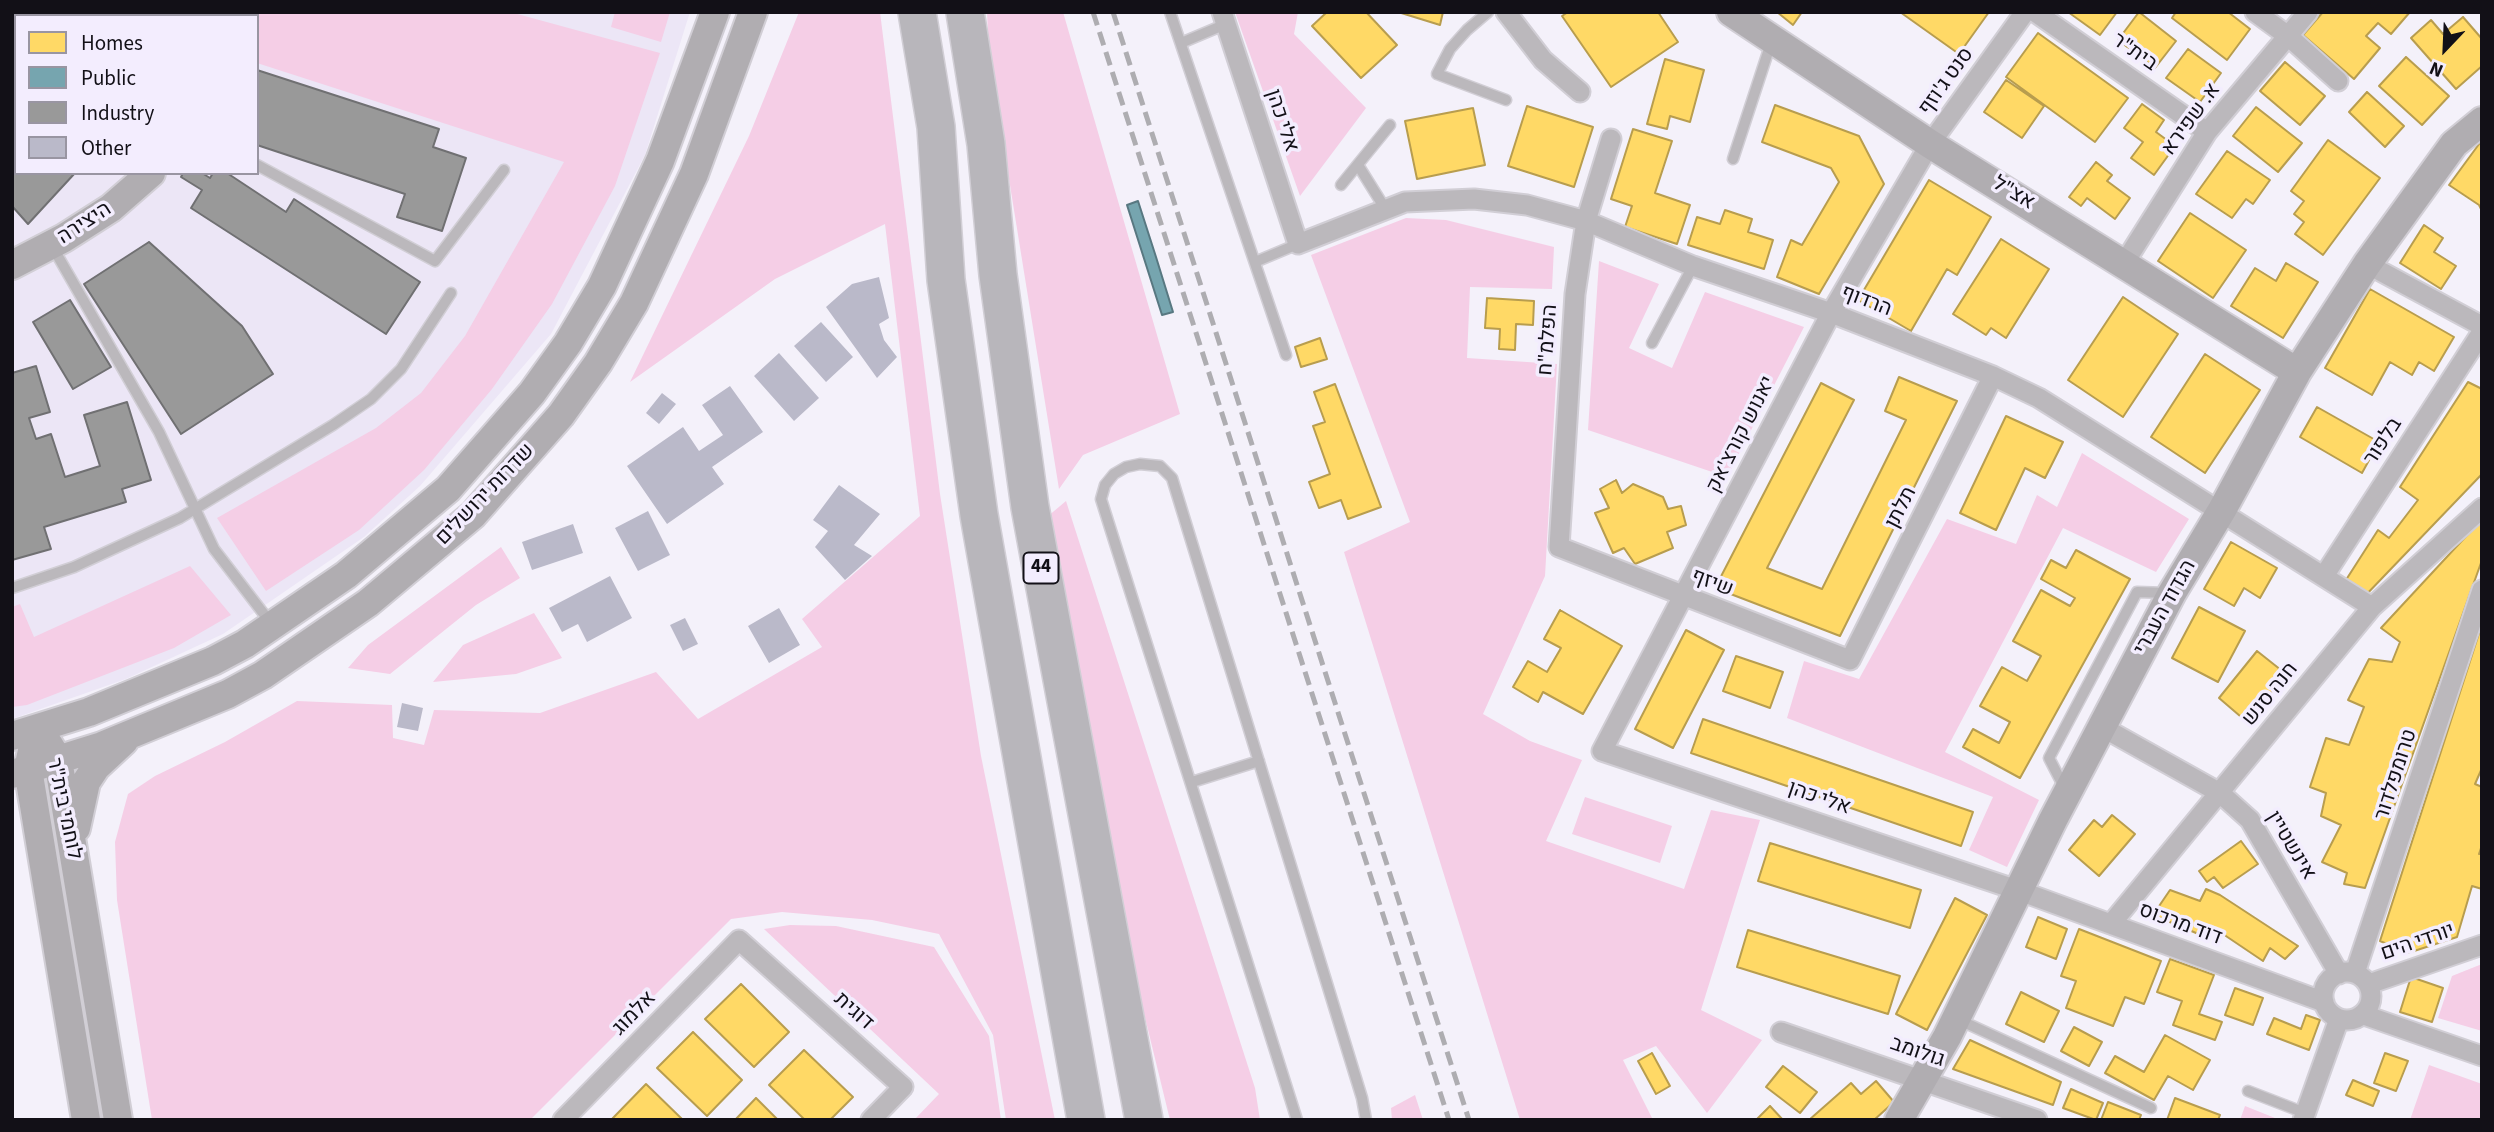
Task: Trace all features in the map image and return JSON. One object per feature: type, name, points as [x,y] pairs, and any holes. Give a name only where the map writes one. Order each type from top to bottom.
[{"type":"highway","points":[[917,12],[936,127],[946,280],[979,515],[1086,1120]]},
{"type":"highway","name":"44","points":[[965,12],[986,144],[998,275],[1030,507],[1115,966],[1149,1113]]},
{"type":"street","name":"שדרות ירושלים","points":[[25,732],[89,712],[213,661],[272,626],[346,575],[448,489],[532,393],[568,343],[627,238],[660,161],[715,12]]},
{"type":"street","name":"שדרות ירושלים","points":[[20,771],[102,746],[228,694],[263,675],[368,603],[473,515],[561,415],[598,363],[660,253],[694,174],[753,12]]},
{"type":"street","points":[[1506,12],[1543,61],[1580,92]]},
{"type":"street","name":"אצ\"ל","points":[[1731,12],[1930,144],[2125,262],[2286,365]]},
{"type":"street","name":"סנט ג'וזף","points":[[1930,144],[2025,12]]},
{"type":"street","name":"בית\"ר","points":[[2035,12],[2207,132]]},
{"type":"street","points":[[2255,12],[2288,36],[2338,81]]},
{"type":"street","name":"א. שפירא","points":[[2125,262],[2207,132],[2308,12]]},
{"type":"street","name":"אלי כהן","points":[[1224,18],[1298,244]]},
{"type":"street","points":[[2286,365],[2324,327],[2454,144],[2480,123]]},
{"type":"street","name":"הפלמ\"ח","points":[[1559,547],[1574,294],[1586,221],[1611,139]]},
{"type":"street","name":"יאנוש קורצ'אק","points":[[1602,751],[1831,313],[1930,144]]},
{"type":"street","name":"היצירה","points":[[12,265],[51,245],[111,208],[149,175]]},
{"type":"street","name":"הרדוף","points":[[1298,244],[1405,202],[1474,199],[1527,205],[1586,221],[1693,266],[1831,313],[1993,376],[2039,398],[2222,510],[2372,607]]},
{"type":"street","points":[[2367,264],[2482,326]]},
{"type":"street","name":"בלפור","points":[[2324,576],[2482,332]]},
{"type":"street","name":"הגדוד העברי","points":[[1899,1120],[1956,1019],[2067,793],[2172,593],[2222,510],[2286,365]]},
{"type":"street","name":"תלתן","points":[[1850,660],[1993,376]]},
{"type":"street","name":"חנה סנש","points":[[2110,924],[2372,607],[2482,508]]},
{"type":"street","name":"שיזף","points":[[1559,547],[1850,660]]},
{"type":"street","name":"טרומפלדור","points":[[2354,977],[2482,590]]},
{"type":"street","points":[[74,862],[77,812],[86,782],[96,767],[126,739],[164,719]]},
{"type":"street","name":"אינשטיין","points":[[2102,727],[2220,793],[2250,820],[2354,977]]},
{"type":"street","name":"לוחמי בית\"ר","points":[[25,732],[58,760],[118,1120]]},
{"type":"street","name":"לוחמי בית\"ר","points":[[25,732],[20,771],[43,864],[86,1120]]},
{"type":"street","name":"אלי כהן","points":[[1602,751],[2020,891]]},
{"type":"street","points":[[12,811],[28,831],[43,864]]},
{"type":"street","name":"דוד מרכוס","points":[[2020,891],[2324,1002]]},
{"type":"street","name":"אלמוג","points":[[563,1120],[739,940]]},
{"type":"street","name":"דוגית","points":[[739,940],[903,1087],[871,1120]]},
{"type":"street","name":"יורדי הים","points":[[2354,977],[2482,945]]},
{"type":"street","points":[[2354,977],[2372,1000],[2364,1014],[2351,1021],[2339,1019],[2329,1013],[2324,1002],[2326,984],[2354,977]]},
{"type":"street","points":[[2364,1014],[2482,1056]]},
{"type":"street","points":[[2304,1116],[2339,1019]]},
{"type":"street","name":"גולומב","points":[[1781,1032],[2037,1120]]},
{"type":"lane","points":[[1170,12],[1286,355]]},
{"type":"lane","points":[[1488,12],[1466,30],[1450,49],[1437,74],[1506,100]]},
{"type":"lane","points":[[1181,43],[1224,18]]},
{"type":"lane","points":[[1732,159],[1773,40]]},
{"type":"lane","points":[[1341,185],[1391,125]]},
{"type":"lane","points":[[1358,164],[1386,210]]},
{"type":"lane","points":[[259,166],[435,261],[504,170]]},
{"type":"lane","points":[[1255,262],[1298,244]]},
{"type":"lane","points":[[51,245],[159,432],[214,549],[272,626]]},
{"type":"lane","points":[[1652,343],[1693,266]]},
{"type":"lane","points":[[12,588],[74,567],[180,518],[371,399],[401,369],[452,293]]},
{"type":"lane","points":[[1297,1120],[1101,499],[1105,485],[1114,474],[1126,467],[1140,464],[1160,466],[1172,478],[1363,1098],[1366,1120]]},
{"type":"lane","points":[[2067,793],[2049,758],[2137,592],[2172,593]]},
{"type":"lane","points":[[1192,782],[1259,761]]},
{"type":"lane","points":[[1956,1019],[2151,1108]]},
{"type":"lane","points":[[2248,1091],[2304,1116]]},
{"type":"shaded area","points":[[12,12],[690,12],[645,155],[551,334],[420,486],[364,537],[223,634],[126,679],[12,719]]},
{"type":"shaded area","points":[[510,12],[660,53],[615,186],[552,304],[492,389],[424,470],[359,530],[266,591],[217,518],[376,428],[421,393],[465,336],[564,162],[259,64],[259,14],[248,14]]},
{"type":"shaded area","points":[[615,12],[670,12],[661,42],[611,27]]},
{"type":"shaded area","points":[[799,12],[880,12],[940,494],[981,756],[1055,1120],[1006,1120],[993,1035],[939,934],[872,920],[782,912],[731,919],[530,1120],[152,1120],[117,900],[115,842],[128,794],[155,776],[225,742],[297,701],[392,705],[393,738],[424,745],[434,710],[540,713],[656,672],[698,719],[822,647],[802,619],[920,516],[885,224],[775,279],[630,382],[749,136]]},
{"type":"shaded area","points":[[987,12],[1063,12],[1180,414],[1083,455],[1059,489],[989,55]]},
{"type":"shaded area","points":[[1235,12],[1298,12],[1294,34],[1366,108],[1300,196]]},
{"type":"shaded area","points":[[1406,218],[1446,220],[1554,247],[1552,289],[1470,287],[1467,358],[1557,364],[1545,576],[1483,714],[1530,741],[1582,760],[1546,841],[1684,889],[1711,810],[1760,820],[1701,1010],[1762,1040],[1707,1113],[1656,1046],[1623,1060],[1653,1120],[1520,1120],[1344,552],[1410,522],[1311,255]]},
{"type":"shaded area","points":[[1599,261],[1659,284],[1629,348],[1672,368],[1705,292],[1804,327],[1727,477],[1588,430]]},
{"type":"shaded area","points":[[2082,453],[2189,519],[2156,572],[2063,528],[1945,752],[2039,800],[2007,867],[1969,850],[1993,797],[1787,718],[1804,661],[1859,679],[1947,519],[2016,544],[2037,495],[2057,507]]},
{"type":"shaded area","points":[[1066,501],[1255,1088],[1260,1120],[1170,1120],[1121,919],[1047,517]]},
{"type":"shaded area","points":[[501,547],[520,578],[476,605],[390,674],[348,668],[368,645]]},
{"type":"shaded area","points":[[190,566],[231,615],[174,648],[27,705],[12,707],[12,607],[20,604],[34,637]]},
{"type":"shaded area","points":[[534,613],[562,658],[516,674],[433,682],[463,645]]},
{"type":"shaded area","points":[[1585,797],[1672,826],[1660,863],[1572,834]]},
{"type":"shaded area","points":[[790,925],[836,926],[934,947],[989,1036],[1001,1120],[914,1120],[939,1094],[764,929]]},
{"type":"shaded area","points":[[2482,964],[2482,1031],[2438,1018],[2452,976]]},
{"type":"shaded area","points":[[2429,1065],[2482,1084],[2482,1120],[2410,1120]]},
{"type":"shaded area","points":[[1415,1095],[1423,1120],[1392,1120],[1391,1108]]},
{"type":"shaded area","points":[[2245,1106],[2280,1120],[2240,1120]]},
{"type":"building: Homes","points":[[1327,12],[1366,12],[1397,45],[1361,78],[1312,26]]},
{"type":"building: Homes","points":[[1398,12],[1443,12],[1440,25]]},
{"type":"building: Homes","points":[[1568,12],[1658,12],[1678,42],[1611,87],[1562,16]]},
{"type":"building: Homes","points":[[1777,12],[1802,12],[1793,25]]},
{"type":"building: Homes","points":[[1900,12],[1989,12],[1959,54]]},
{"type":"building: Homes","points":[[2068,12],[2117,12],[2100,35]]},
{"type":"building: Homes","points":[[2139,12],[2176,41],[2155,68],[2118,40]]},
{"type":"building: Homes","points":[[2176,12],[2228,12],[2250,29],[2227,60],[2172,18]]},
{"type":"building: Homes","points":[[2323,12],[2410,12],[2391,34],[2378,23],[2366,36],[2380,48],[2354,79],[2303,35]]},
{"type":"building: Homes","points":[[2463,17],[2482,39],[2482,66],[2456,89],[2411,38],[2431,20],[2443,34]]},
{"type":"building: Homes","points":[[2038,33],[2128,98],[2095,142],[2006,77]]},
{"type":"building: Homes","points":[[2188,49],[2221,73],[2200,102],[2166,78]]},
{"type":"building: Homes","points":[[2406,57],[2449,96],[2422,125],[2379,86]]},
{"type":"building: Homes","points":[[1665,59],[1704,70],[1690,122],[1670,116],[1667,129],[1647,124]]},
{"type":"building: Homes","points":[[2285,62],[2325,96],[2300,125],[2260,91]]},
{"type":"building: Homes","points":[[2006,80],[2044,106],[2022,138],[1984,112]]},
{"type":"building: Homes","points":[[2367,92],[2404,126],[2385,147],[2349,112]]},
{"type":"building: Homes","points":[[2142,104],[2164,120],[2156,132],[2175,146],[2154,175],[2131,158],[2143,142],[2124,128]]},
{"type":"building: Homes","points":[[1775,105],[1859,136],[1884,184],[1819,294],[1777,277],[1791,240],[1802,245],[1839,182],[1831,168],[1762,142]]},
{"type":"building: Homes","points":[[1527,106],[1593,127],[1574,187],[1508,166]]},
{"type":"building: Homes","points":[[2256,107],[2302,143],[2278,172],[2233,136]]},
{"type":"building: Homes","points":[[1473,108],[1485,165],[1417,179],[1405,121]]},
{"type":"building: Homes","points":[[1633,129],[1672,141],[1655,193],[1690,205],[1677,244],[1625,227],[1632,206],[1611,199]]},
{"type":"building: Homes","points":[[2328,140],[2380,178],[2323,255],[2295,234],[2304,222],[2294,214],[2304,201],[2291,191]]},
{"type":"building: Homes","points":[[2482,140],[2482,211],[2479,205],[2449,185]]},
{"type":"building: Homes","points":[[2227,151],[2270,180],[2253,204],[2246,199],[2232,218],[2196,194]]},
{"type":"building: Homes","points":[[2096,162],[2112,175],[2107,181],[2130,198],[2115,219],[2087,198],[2081,206],[2069,197]]},
{"type":"building: Homes","points":[[1929,180],[1991,217],[1957,275],[1947,269],[1911,331],[1858,300]]},
{"type":"building: Homes","points":[[1725,210],[1752,219],[1748,232],[1773,240],[1764,269],[1688,245],[1697,217],[1720,224]]},
{"type":"building: Homes","points":[[2190,213],[2246,250],[2213,298],[2158,261]]},
{"type":"building: Homes","points":[[2424,225],[2443,238],[2434,252],[2456,266],[2441,289],[2400,263]]},
{"type":"building: Homes","points":[[2001,239],[2049,269],[2006,338],[1991,328],[1986,335],[1953,314]]},
{"type":"building: Homes","points":[[2286,263],[2318,282],[2283,338],[2231,306],[2255,268],[2276,281]]},
{"type":"building: Homes","points":[[2370,289],[2454,337],[2434,371],[2419,362],[2412,375],[2390,362],[2372,395],[2325,368]]},
{"type":"building: Homes","points":[[2123,297],[2178,334],[2123,417],[2068,380]]},
{"type":"building: Homes","points":[[1487,298],[1534,301],[1533,325],[1516,324],[1515,350],[1499,349],[1500,329],[1485,328]]},
{"type":"building: Homes","points":[[1320,338],[1327,359],[1301,367],[1295,347]]},
{"type":"building: Homes","points":[[2205,354],[2260,390],[2205,473],[2151,437]]},
{"type":"building: Homes","points":[[1899,377],[1957,401],[1840,636],[1715,588],[1821,383],[1854,400],[1767,568],[1822,589],[1906,420],[1885,411]]},
{"type":"building: Homes","points":[[2468,382],[2482,389],[2482,474],[2363,598],[2344,583],[2378,530],[2389,538],[2418,500],[2400,487]]},
{"type":"building: Homes","points":[[1335,384],[1381,507],[1348,519],[1341,500],[1319,508],[1309,482],[1330,474],[1313,426],[1325,422],[1314,392]]},
{"type":"building: Homes","points":[[2317,407],[2379,442],[2362,473],[2300,437]]},
{"type":"building: Homes","points":[[2006,416],[2063,442],[2045,478],[2025,468],[1996,530],[1960,513]]},
{"type":"building: Homes","points":[[1616,480],[1622,493],[1633,484],[1663,497],[1668,509],[1681,506],[1686,525],[1667,532],[1673,548],[1635,564],[1624,548],[1613,553],[1595,513],[1609,508],[1600,489]]},
{"type":"building: Homes","points":[[2482,519],[2482,560],[2365,888],[2344,884],[2347,873],[2322,862],[2341,825],[2321,816],[2326,793],[2310,787],[2326,738],[2349,745],[2364,707],[2348,700],[2369,659],[2392,662],[2400,642],[2381,628]]},
{"type":"building: Homes","points":[[2231,542],[2277,568],[2260,598],[2244,588],[2234,606],[2204,589]]},
{"type":"building: Homes","points":[[2076,550],[2130,579],[2020,778],[1963,747],[1973,729],[1999,743],[2010,722],[1980,706],[2002,667],[2027,681],[2041,656],[2013,641],[2041,590],[2070,606],[2075,598],[2041,579],[2051,560],[2066,568]]},
{"type":"building: Homes","points":[[2199,607],[2245,631],[2218,682],[2172,658]]},
{"type":"building: Homes","points":[[1560,610],[1622,646],[1583,714],[1543,692],[1538,702],[1513,687],[1528,661],[1547,672],[1561,648],[1544,639]]},
{"type":"building: Homes","points":[[2482,624],[2482,768],[2475,784],[2482,787],[2482,845],[2479,854],[2482,854],[2482,889],[2472,886],[2457,937],[2408,953],[2380,941]]},
{"type":"building: Homes","points":[[1686,630],[1724,650],[1673,748],[1635,729]]},
{"type":"building: Homes","points":[[2257,651],[2286,674],[2247,722],[2219,698]]},
{"type":"building: Homes","points":[[1736,656],[1783,672],[1770,708],[1723,691]]},
{"type":"building: Homes","points":[[1703,719],[1973,812],[1961,846],[1691,753]]},
{"type":"building: Homes","points":[[2112,815],[2135,834],[2099,876],[2069,850],[2094,820],[2102,827]]},
{"type":"building: Homes","points":[[2241,841],[2258,864],[2223,888],[2214,877],[2207,882],[2199,871]]},
{"type":"building: Homes","points":[[1770,843],[1921,890],[1910,928],[1758,881]]},
{"type":"building: Homes","points":[[2206,889],[2220,895],[2298,946],[2285,959],[2270,948],[2263,961],[2214,928],[2208,938],[2153,915],[2170,890],[2200,901]]},
{"type":"building: Homes","points":[[1955,898],[1987,915],[1927,1030],[1896,1014]]},
{"type":"building: Homes","points":[[2038,917],[2067,929],[2056,959],[2026,947]]},
{"type":"building: Homes","points":[[2079,929],[2161,961],[2144,1004],[2125,997],[2113,1026],[2066,1008],[2076,981],[2061,976]]},
{"type":"building: Homes","points":[[1748,930],[1900,976],[1888,1014],[1737,967]]},
{"type":"building: Homes","points":[[2170,959],[2214,975],[2199,1014],[2222,1022],[2215,1040],[2173,1025],[2182,1001],[2157,992]]},
{"type":"building: Homes","points":[[2411,977],[2443,988],[2432,1022],[2400,1012]]},
{"type":"building: Homes","points":[[741,984],[789,1032],[754,1067],[705,1019]]},
{"type":"building: Homes","points":[[2235,988],[2263,998],[2253,1025],[2225,1015]]},
{"type":"building: Homes","points":[[2021,992],[2059,1011],[2044,1042],[2006,1024]]},
{"type":"building: Homes","points":[[2306,1015],[2320,1020],[2309,1050],[2267,1034],[2274,1018],[2301,1029]]},
{"type":"building: Homes","points":[[2074,1027],[2102,1042],[2089,1066],[2061,1051]]},
{"type":"building: Homes","points":[[693,1032],[742,1080],[707,1116],[657,1068]]},
{"type":"building: Homes","points":[[2165,1035],[2210,1060],[2193,1090],[2168,1076],[2154,1100],[2105,1073],[2115,1056],[2144,1072]]},
{"type":"building: Homes","points":[[1970,1040],[2061,1082],[2053,1105],[1953,1069]]},
{"type":"building: Homes","points":[[804,1050],[853,1097],[830,1120],[805,1120],[769,1085]]},
{"type":"building: Homes","points":[[1652,1053],[1670,1086],[1656,1094],[1638,1061]]},
{"type":"building: Homes","points":[[2385,1053],[2408,1061],[2396,1091],[2374,1083]]},
{"type":"building: Homes","points":[[1783,1066],[1817,1092],[1800,1113],[1766,1087]]},
{"type":"building: Homes","points":[[2353,1080],[2379,1091],[2373,1106],[2346,1095]]},
{"type":"building: Homes","points":[[1876,1081],[1894,1102],[1874,1120],[1809,1120],[1851,1083],[1861,1094]]},
{"type":"building: Homes","points":[[646,1084],[683,1120],[612,1119]]},
{"type":"building: Homes","points":[[2071,1089],[2103,1103],[2096,1120],[2063,1108]]},
{"type":"building: Homes","points":[[756,1098],[778,1120],[735,1120]]},
{"type":"building: Homes","points":[[2175,1098],[2220,1115],[2218,1120],[2167,1120]]},
{"type":"building: Homes","points":[[2108,1102],[2141,1115],[2139,1120],[2101,1120]]},
{"type":"building: Homes","points":[[1770,1106],[1783,1120],[1756,1120]]},
{"type":"building: Public","points":[[1138,201],[1173,312],[1162,315],[1127,205]]},
{"type":"building: Industry","points":[[41,12],[72,12],[72,14]]},
{"type":"building: Industry","points":[[12,19],[14,175],[73,175],[28,224],[12,206]]},
{"type":"building: Industry","points":[[259,71],[439,129],[433,147],[466,158],[442,231],[397,217],[405,194],[259,146]]},
{"type":"building: Industry","points":[[205,175],[210,178],[212,175],[230,175],[286,212],[294,199],[420,282],[386,334],[191,208],[202,190],[181,177]]},
{"type":"building: Industry","points":[[149,242],[242,326],[273,374],[181,434],[84,284]]},
{"type":"building: Industry","points":[[70,300],[111,367],[73,389],[33,322]]},
{"type":"building: Industry","points":[[36,366],[50,412],[29,418],[36,439],[51,434],[65,477],[100,466],[84,415],[127,402],[151,480],[122,489],[126,502],[44,527],[51,549],[12,560],[12,373]]},
{"type":"building: Other","points":[[879,277],[889,318],[879,324],[884,340],[897,357],[877,378],[826,307],[852,284]]},
{"type":"building: Other","points":[[821,322],[853,357],[826,382],[794,346]]},
{"type":"building: Other","points":[[779,353],[819,398],[794,421],[754,376]]},
{"type":"building: Other","points":[[730,386],[763,432],[712,467],[724,484],[667,524],[627,466],[683,427],[699,451],[723,435],[702,405]]},
{"type":"building: Other","points":[[662,393],[676,404],[659,424],[646,413]]},
{"type":"building: Other","points":[[839,485],[880,514],[854,545],[872,556],[845,580],[815,547],[828,531],[813,520]]},
{"type":"building: Other","points":[[648,511],[670,555],[638,571],[615,528]]},
{"type":"building: Other","points":[[573,524],[583,553],[532,570],[522,542]]},
{"type":"building: Other","points":[[610,576],[632,618],[587,642],[578,624],[562,632],[549,608]]},
{"type":"building: Other","points":[[779,608],[800,645],[769,663],[748,626]]},
{"type":"building: Other","points":[[685,618],[698,644],[683,651],[670,625]]},
{"type":"building: Other","points":[[402,703],[423,708],[418,731],[397,727]]},
{"type":"railway","points":[[1093,12],[1449,1120]]},
{"type":"railway","points":[[1113,12],[1469,1120]]}]
